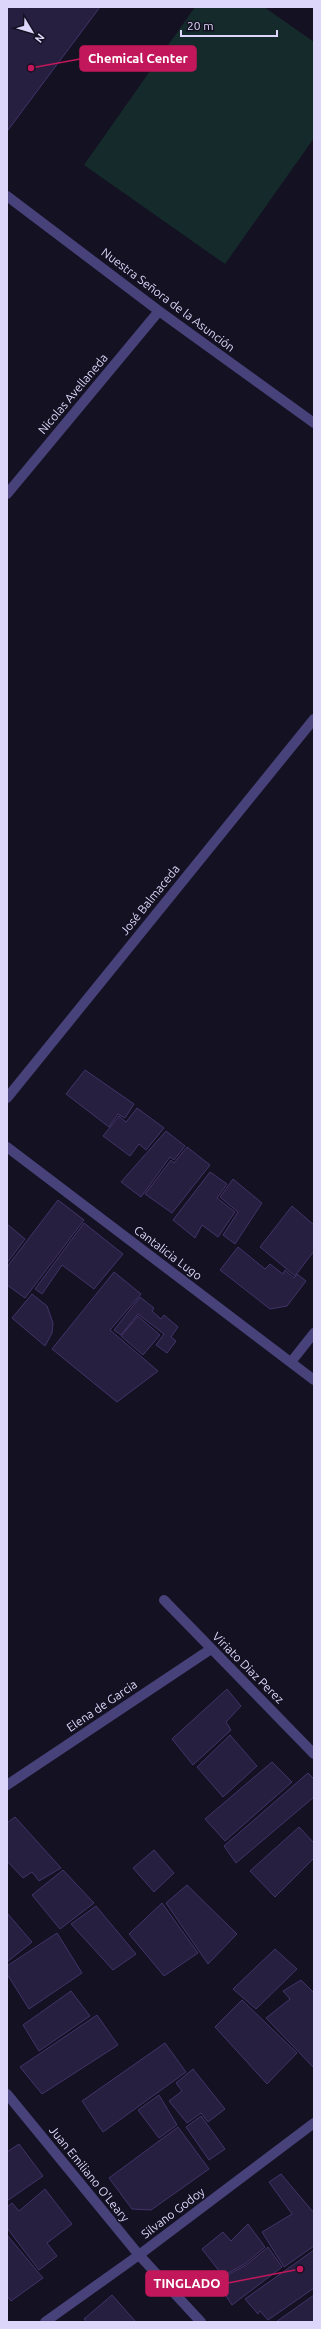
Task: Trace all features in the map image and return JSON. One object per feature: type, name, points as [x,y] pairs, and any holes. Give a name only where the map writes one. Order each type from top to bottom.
[{"type":"street","name":"Nuestra Señora de la Asunción","points":[[7,196],[159,311],[314,423]]},
{"type":"street","name":"Nicolas Avellaneda","points":[[7,494],[159,311]]},
{"type":"street","name":"José Balmaceda","points":[[7,1098],[314,720]]},
{"type":"street","name":"Cantalicia Lugo","points":[[7,1147],[314,1380]]},
{"type":"street","points":[[291,1362],[314,1333]]},
{"type":"street","name":"Viriato Diaz Perez","points":[[164,1600],[314,1754]]},
{"type":"street","name":"Elena de Garcia","points":[[7,1785],[211,1649]]},
{"type":"street","name":"Juan Emiliano O'Leary","points":[[7,2094],[139,2255],[201,2322]]},
{"type":"street","name":"Silvano Godoy","points":[[45,2322],[139,2255],[314,2123]]},
{"type":"green space","points":[[195,7],[264,7],[314,42],[314,138],[225,264],[84,165]]},
{"type":"building","points":[[7,7],[100,7],[8,130],[7,129]]},
{"type":"building","points":[[85,1070],[134,1104],[125,1118],[118,1114],[109,1127],[66,1094]]},
{"type":"building","points":[[137,1108],[164,1128],[146,1150],[139,1144],[130,1156],[103,1136],[119,1116],[126,1122]]},
{"type":"building","points":[[166,1131],[185,1146],[174,1160],[170,1157],[141,1197],[121,1182]]},
{"type":"building","points":[[187,1147],[210,1165],[172,1213],[145,1194],[171,1160],[174,1163]]},
{"type":"building","points":[[210,1172],[227,1184],[217,1198],[235,1212],[218,1237],[202,1225],[195,1238],[173,1220]]},
{"type":"building","points":[[233,1179],[262,1203],[235,1244],[223,1235],[238,1212],[220,1197]]},
{"type":"building","points":[[58,1200],[84,1220],[25,1298],[7,1285],[7,1267]]},
{"type":"building","points":[[292,1206],[314,1225],[314,1251],[295,1276],[260,1247]]},
{"type":"building","points":[[84,1223],[123,1254],[94,1289],[62,1265],[42,1294],[35,1289]]},
{"type":"building","points":[[7,1224],[25,1239],[7,1263]]},
{"type":"building","points":[[238,1247],[265,1269],[270,1264],[283,1274],[285,1270],[294,1278],[297,1274],[306,1281],[287,1306],[270,1309],[220,1270]]},
{"type":"building","points":[[114,1272],[141,1294],[110,1330],[158,1371],[117,1402],[52,1349]]},
{"type":"building","points":[[32,1294],[47,1306],[53,1323],[52,1333],[45,1346],[12,1318]]},
{"type":"building","points":[[140,1297],[154,1308],[152,1311],[161,1319],[164,1315],[178,1327],[171,1337],[176,1341],[167,1353],[156,1345],[164,1334],[138,1314],[121,1335],[114,1330]]},
{"type":"building","points":[[138,1316],[160,1335],[143,1355],[121,1336]]},
{"type":"building","points":[[227,1689],[241,1706],[226,1722],[231,1730],[193,1765],[172,1739]]},
{"type":"building","points":[[230,1735],[257,1766],[223,1797],[197,1767]]},
{"type":"building","points":[[272,1762],[292,1782],[225,1841],[205,1819]]},
{"type":"building","points":[[308,1773],[314,1779],[314,1797],[236,1863],[224,1846]]},
{"type":"building","points":[[15,1817],[61,1868],[39,1881],[32,1872],[23,1878],[7,1861],[7,1823]]},
{"type":"building","points":[[299,1827],[314,1843],[314,1858],[275,1897],[250,1871]]},
{"type":"building","points":[[154,1850],[174,1873],[154,1892],[133,1868]]},
{"type":"building","points":[[63,1870],[94,1903],[60,1929],[32,1895]]},
{"type":"building","points":[[187,1885],[237,1934],[208,1964],[166,1903]]},
{"type":"building","points":[[162,1903],[198,1953],[164,1976],[129,1934]]},
{"type":"building","points":[[96,1906],[136,1954],[113,1970],[71,1924]]},
{"type":"building","points":[[8,1914],[32,1942],[7,1962],[7,1915]]},
{"type":"building","points":[[57,1933],[82,1973],[29,2009],[7,1974],[7,1966]]},
{"type":"building","points":[[275,1949],[297,1969],[256,2009],[233,1989]]},
{"type":"building","points":[[301,1980],[314,1993],[314,2068],[266,2018],[290,1999],[283,1991]]},
{"type":"building","points":[[71,1991],[90,2016],[39,2051],[23,2025]]},
{"type":"building","points":[[242,2000],[297,2053],[267,2084],[215,2027]]},
{"type":"building","points":[[97,2015],[118,2045],[42,2094],[20,2067]]},
{"type":"building","points":[[165,2043],[186,2072],[103,2132],[82,2101]]},
{"type":"building","points":[[193,2069],[225,2109],[208,2122],[201,2113],[187,2123],[169,2101],[182,2091],[176,2083]]},
{"type":"building","points":[[159,2095],[177,2125],[159,2138],[138,2110]]},
{"type":"building","points":[[201,2116],[225,2149],[209,2160],[186,2127]]},
{"type":"building","points":[[178,2127],[209,2169],[151,2210],[132,2209],[109,2178]]},
{"type":"building","points":[[19,2144],[43,2176],[7,2201],[7,2152]]},
{"type":"building","points":[[281,2174],[314,2213],[314,2246],[284,2267],[262,2232],[292,2214],[269,2182]]},
{"type":"building","points":[[45,2189],[72,2224],[47,2243],[57,2256],[39,2270],[7,2228],[7,2207],[12,2203],[19,2211]]},
{"type":"building","points":[[248,2224],[265,2247],[246,2263],[223,2276],[202,2249],[223,2232],[231,2241]]},
{"type":"building","points":[[7,2235],[43,2278],[11,2301],[7,2296]]},
{"type":"building","points":[[268,2247],[282,2267],[232,2305],[216,2281],[246,2265]]},
{"type":"building","points":[[314,2250],[314,2288],[268,2320],[260,2311],[258,2314],[245,2299]]},
{"type":"building","points":[[112,2295],[136,2322],[86,2322],[84,2319]]},
{"type":"building","points":[[314,2295],[314,2322],[276,2322]]},
{"type":"place","name":"Chemical Center","points":[[31,68]]},
{"type":"place","name":"TINGLADO","points":[[300,2269]]}]
